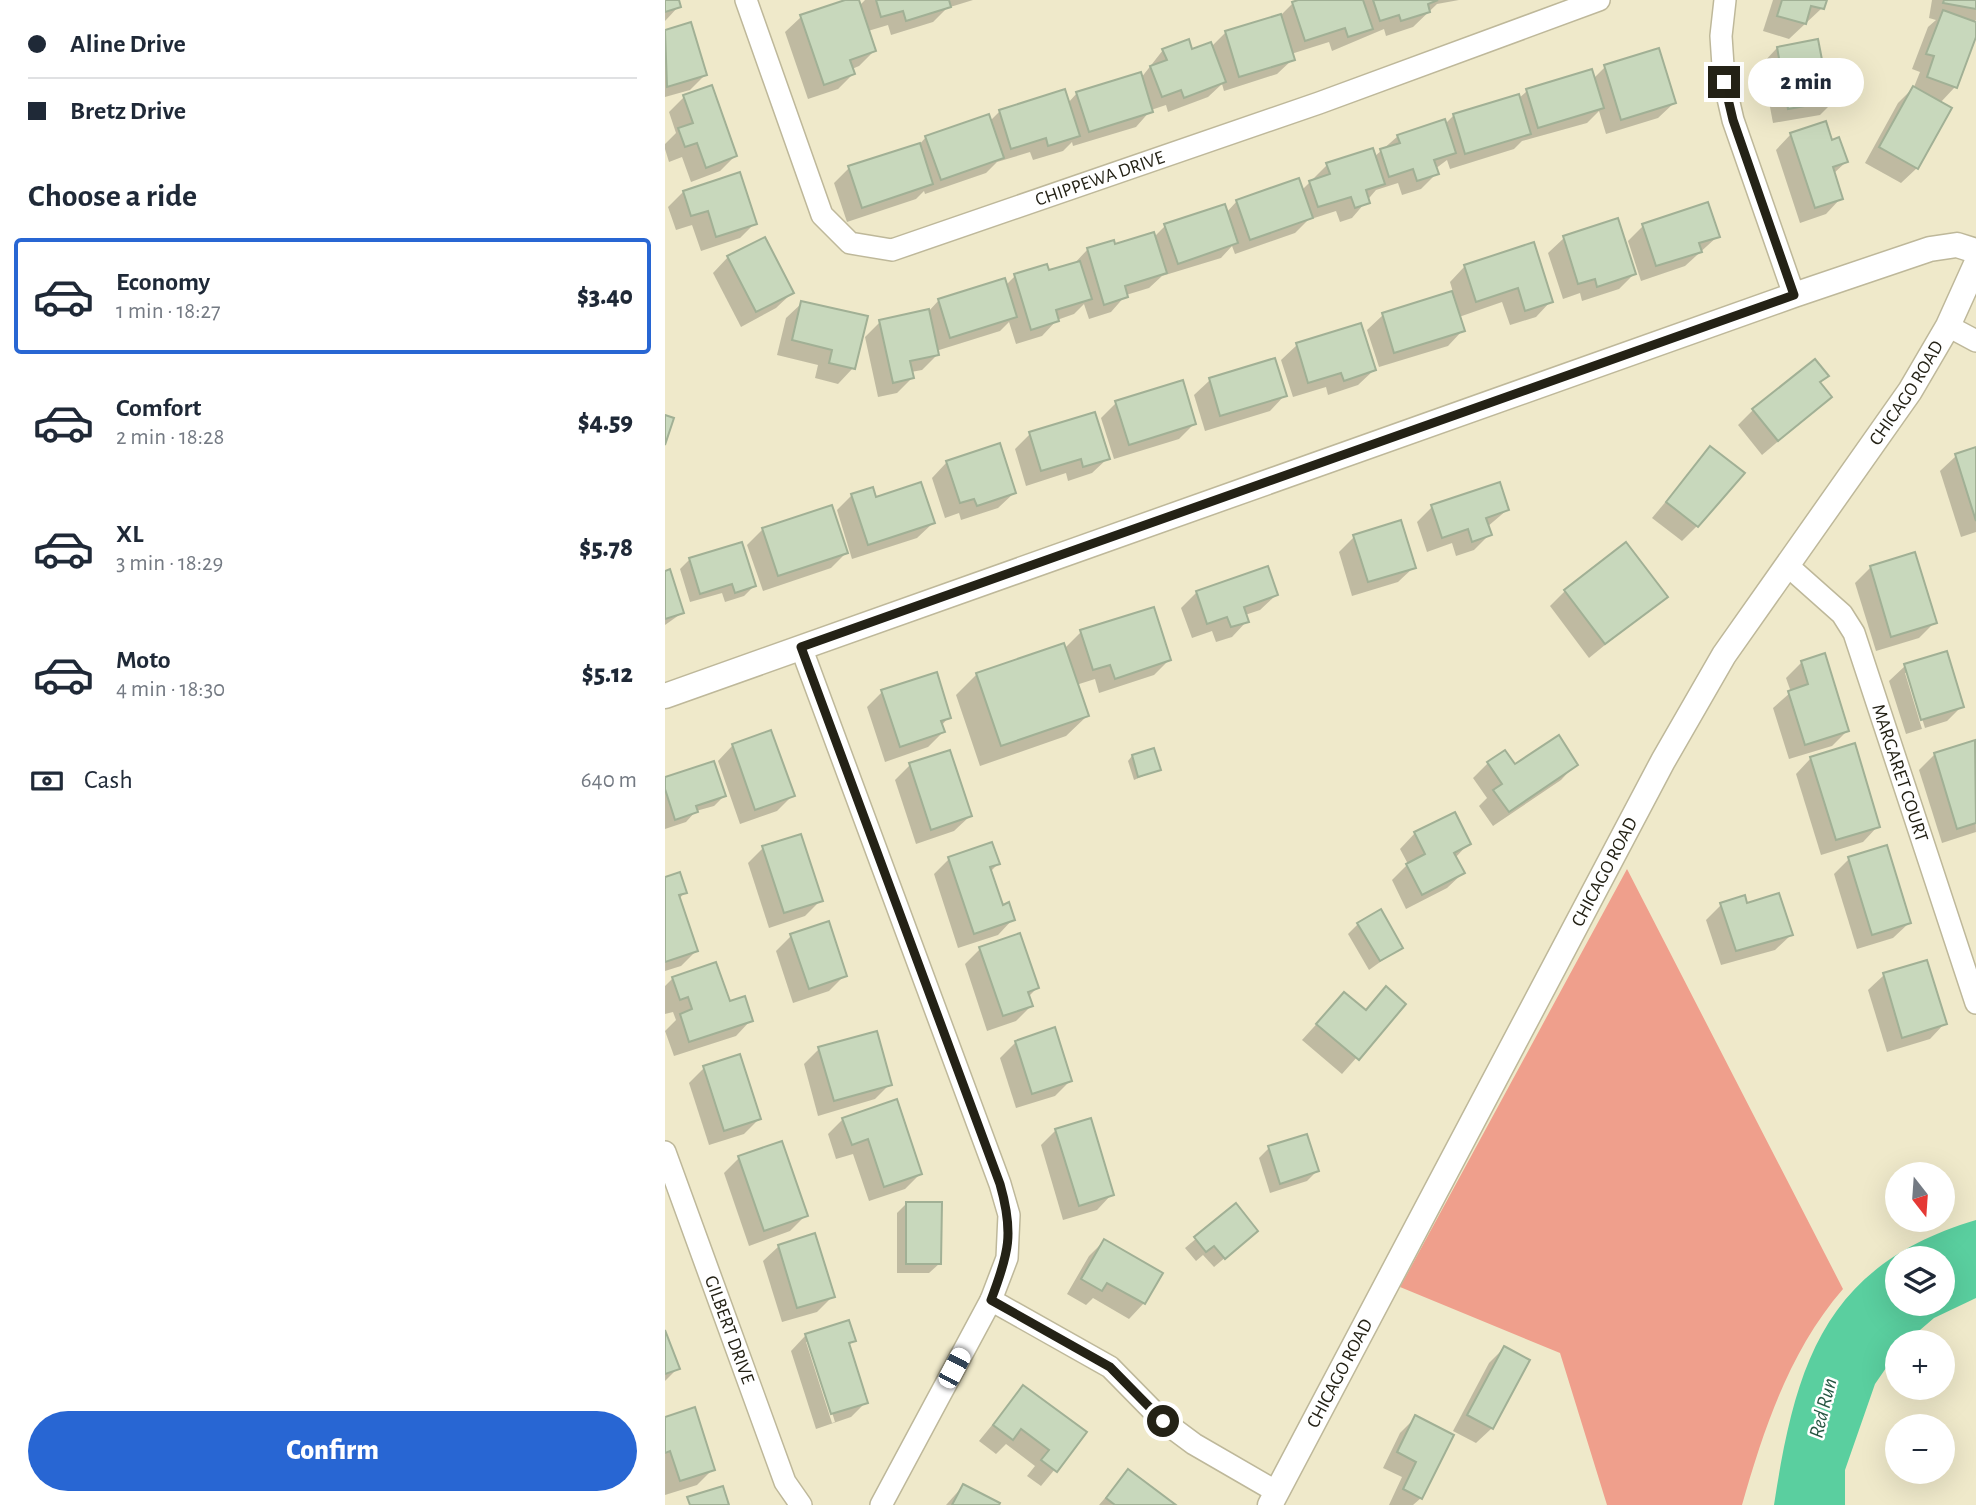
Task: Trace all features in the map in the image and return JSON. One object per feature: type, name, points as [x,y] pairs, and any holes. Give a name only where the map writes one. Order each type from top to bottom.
[{"type":"street","name":"CHIPPEWA DRIVE","points":[[746,0],[822,215],[850,243],[892,250],[1319,103],[1599,0]]},
{"type":"street","points":[[1725,0],[1721,37],[1724,82],[1733,120],[1794,295]]},
{"type":"street","points":[[665,696],[1794,295],[1930,249],[1957,245],[1976,251]]},
{"type":"street","name":"CHICAGO ROAD","points":[[1273,1499],[1663,761],[1724,655],[1910,391],[1948,326],[1969,300],[1976,264]]},
{"type":"street","points":[[1948,326],[1976,341]]},
{"type":"street","name":"MARGARET COURT","points":[[1788,566],[1842,614],[1854,633],[1976,1003]]},
{"type":"street","points":[[801,647],[1000,1184],[1009,1215],[1007,1258],[991,1300],[881,1505]]},
{"type":"street","name":"GILBERT DRIVE","points":[[665,1152],[785,1482],[801,1505]]},
{"type":"street","points":[[991,1300],[1110,1367],[1163,1421],[1273,1499]]},
{"type":"shaded area","points":[[1627,869],[1843,1289],[1808,1338],[1781,1391],[1742,1505],[1607,1505],[1560,1353],[1400,1287]]},
{"type":"water","name":"Red Run","points":[[1976,1220],[1976,1298],[1955,1308],[1955,1246],[1913,1246],[1944,1232],[1955,1232],[1955,1228]]},
{"type":"water","name":"Red Run","points":[[1884,1263],[1885,1316],[1938,1316],[1920,1330],[1885,1330],[1885,1369],[1875,1384],[1845,1470],[1845,1505],[1774,1505],[1794,1406],[1808,1363],[1827,1325],[1852,1292]]},
{"type":"building","points":[[665,0],[679,0],[681,7],[665,12]]},
{"type":"building","points":[[845,0],[859,0],[876,51],[850,60],[855,74],[824,85],[800,15]]},
{"type":"building","points":[[876,0],[949,0],[951,7],[906,21],[903,11],[881,17]]},
{"type":"building","points":[[1363,0],[1373,29],[1348,37],[1345,28],[1305,41],[1292,2]]},
{"type":"building","points":[[1373,0],[1438,0],[1428,4],[1430,12],[1401,21],[1399,15],[1380,21]]},
{"type":"building","points":[[1782,0],[1827,0],[1824,9],[1811,6],[1806,24],[1777,16]]},
{"type":"building","points":[[1944,0],[1976,0],[1976,9],[1943,3]]},
{"type":"building","points":[[1943,10],[1976,22],[1976,37],[1957,88],[1927,77],[1934,56],[1926,54]]},
{"type":"building","points":[[1281,14],[1295,60],[1239,77],[1225,31]]},
{"type":"building","points":[[691,22],[707,75],[667,87],[665,30]]},
{"type":"building","points":[[1189,39],[1192,49],[1211,42],[1226,82],[1184,98],[1181,90],[1162,97],[1150,66],[1167,60],[1162,49]]},
{"type":"building","points":[[1818,39],[1823,65],[1831,63],[1838,100],[1788,109],[1777,47]]},
{"type":"building","points":[[1659,48],[1676,103],[1621,120],[1604,65]]},
{"type":"building","points":[[1592,69],[1604,108],[1538,128],[1526,89]]},
{"type":"building","points":[[1141,72],[1153,112],[1089,132],[1076,92]]},
{"type":"building","points":[[712,85],[737,156],[706,168],[697,143],[685,147],[678,128],[693,123],[683,95]]},
{"type":"building","points":[[1913,86],[1952,108],[1918,169],[1879,147]]},
{"type":"building","points":[[1065,89],[1080,136],[1048,146],[1046,138],[1011,149],[999,110]]},
{"type":"building","points":[[1519,94],[1531,134],[1465,154],[1453,114]]},
{"type":"building","points":[[989,114],[1004,158],[941,180],[925,136]]},
{"type":"building","points":[[1445,119],[1456,153],[1434,160],[1439,174],[1417,181],[1413,169],[1389,177],[1380,149],[1400,143],[1397,135]]},
{"type":"building","points":[[1826,121],[1832,140],[1839,137],[1848,162],[1833,167],[1843,199],[1815,208],[1790,133]]},
{"type":"building","points":[[920,143],[933,184],[862,208],[848,166]]},
{"type":"building","points":[[1373,148],[1385,184],[1366,190],[1370,203],[1355,208],[1351,197],[1318,207],[1309,181],[1330,174],[1326,163]]},
{"type":"building","points":[[740,172],[757,224],[716,237],[708,211],[691,216],[683,191]]},
{"type":"building","points":[[1299,178],[1313,218],[1250,240],[1236,200]]},
{"type":"building","points":[[1708,202],[1720,237],[1699,243],[1702,252],[1656,266],[1642,224]]},
{"type":"building","points":[[1225,204],[1238,243],[1178,264],[1164,224]]},
{"type":"building","points":[[1618,218],[1636,274],[1597,287],[1595,279],[1578,284],[1563,236]]},
{"type":"building","points":[[1154,232],[1167,273],[1125,286],[1128,297],[1104,305],[1087,248],[1114,240],[1115,244]]},
{"type":"building","points":[[765,237],[794,293],[756,312],[727,256]]},
{"type":"building","points":[[1534,242],[1553,302],[1525,311],[1518,288],[1476,302],[1464,265]]},
{"type":"building","points":[[1080,261],[1092,299],[1056,310],[1059,321],[1031,330],[1014,274],[1047,264],[1049,270]]},
{"type":"building","points":[[1005,278],[1017,317],[950,338],[938,299]]},
{"type":"building","points":[[1452,291],[1465,331],[1394,353],[1382,313]]},
{"type":"building","points":[[801,301],[868,316],[855,369],[829,363],[832,350],[792,340]]},
{"type":"building","points":[[929,309],[939,355],[910,361],[914,378],[893,383],[879,320]]},
{"type":"building","points":[[1361,323],[1376,370],[1344,381],[1341,373],[1308,383],[1296,343]]},
{"type":"building","points":[[1275,358],[1287,396],[1220,416],[1209,378]]},
{"type":"building","points":[[1815,359],[1829,376],[1820,382],[1832,397],[1778,441],[1752,409]]},
{"type":"building","points":[[1183,380],[1196,424],[1129,445],[1115,401]]},
{"type":"building","points":[[1095,412],[1110,459],[1083,467],[1081,459],[1041,471],[1029,432]]},
{"type":"building","points":[[665,415],[674,418],[665,445]]},
{"type":"building","points":[[1000,443],[1016,493],[977,506],[974,499],[960,503],[946,461]]},
{"type":"building","points":[[1710,446],[1745,473],[1698,527],[1666,502]]},
{"type":"building","points":[[1976,447],[1976,521],[1955,454]]},
{"type":"building","points":[[921,482],[935,523],[868,545],[851,494],[873,487],[876,497]]},
{"type":"building","points":[[1500,482],[1509,510],[1486,518],[1492,535],[1472,542],[1468,529],[1442,538],[1431,505]]},
{"type":"building","points":[[832,505],[848,553],[778,576],[762,528]]},
{"type":"building","points":[[1401,520],[1416,568],[1368,582],[1353,535]]},
{"type":"building","points":[[742,542],[756,586],[735,593],[732,584],[700,594],[689,558]]},
{"type":"building","points":[[1626,542],[1668,597],[1605,644],[1564,590]]},
{"type":"building","points":[[1915,552],[1937,623],[1891,637],[1870,566]]},
{"type":"building","points":[[1268,566],[1278,595],[1244,607],[1249,622],[1231,627],[1227,617],[1207,624],[1196,591]]},
{"type":"building","points":[[670,569],[684,613],[665,619],[665,571]]},
{"type":"building","points":[[1154,607],[1171,660],[1115,679],[1110,665],[1093,670],[1080,630]]},
{"type":"building","points":[[1064,643],[1089,716],[1001,746],[976,673]]},
{"type":"building","points":[[1947,651],[1964,707],[1921,720],[1904,664]]},
{"type":"building","points":[[1825,653],[1849,731],[1805,745],[1788,691],[1808,684],[1801,661]]},
{"type":"building","points":[[937,672],[951,718],[941,721],[945,732],[900,747],[881,690]]},
{"type":"building","points":[[771,730],[795,796],[755,810],[732,744]]},
{"type":"building","points":[[1559,735],[1578,765],[1509,812],[1493,790],[1502,784],[1487,762],[1505,750],[1515,764]]},
{"type":"building","points":[[1975,740],[1976,823],[1957,829],[1934,753]]},
{"type":"building","points":[[1855,743],[1880,827],[1836,840],[1810,757]]},
{"type":"building","points":[[1154,748],[1161,770],[1138,777],[1132,755]]},
{"type":"building","points":[[950,750],[972,816],[931,830],[909,763]]},
{"type":"building","points":[[714,761],[726,796],[696,806],[698,812],[675,820],[665,789],[665,777]]},
{"type":"building","points":[[1455,812],[1471,844],[1454,853],[1465,873],[1422,895],[1406,864],[1425,854],[1414,832]]},
{"type":"building","points":[[801,834],[823,901],[784,913],[762,846]]},
{"type":"building","points":[[992,842],[1000,864],[990,867],[1003,905],[1009,902],[1015,920],[974,934],[948,857]]},
{"type":"building","points":[[1887,845],[1911,923],[1872,935],[1848,857]]},
{"type":"building","points":[[680,872],[687,893],[679,895],[698,951],[665,962],[665,877]]},
{"type":"building","points":[[1779,893],[1793,935],[1736,951],[1720,903],[1745,895],[1747,903]]},
{"type":"building","points":[[1381,909],[1403,948],[1380,961],[1357,923]]},
{"type":"building","points":[[829,921],[847,976],[809,989],[790,934]]},
{"type":"building","points":[[1020,933],[1039,988],[1028,992],[1033,1006],[1003,1016],[979,947]]},
{"type":"building","points":[[1927,960],[1947,1024],[1902,1038],[1883,973]]},
{"type":"building","points":[[716,962],[730,1001],[745,996],[753,1021],[689,1042],[680,1014],[692,1009],[688,997],[680,1000],[672,977]]},
{"type":"building","points":[[1386,986],[1406,1004],[1359,1060],[1316,1024],[1344,992],[1366,1010]]},
{"type":"building","points":[[1055,1027],[1072,1081],[1032,1094],[1015,1041]]},
{"type":"building","points":[[877,1031],[892,1085],[834,1101],[818,1047]]},
{"type":"building","points":[[740,1054],[761,1119],[724,1131],[703,1066]]},
{"type":"building","points":[[897,1099],[922,1174],[884,1187],[868,1139],[852,1145],[842,1118]]},
{"type":"building","points":[[1091,1118],[1114,1195],[1079,1206],[1055,1129]]},
{"type":"building","points":[[1307,1134],[1319,1171],[1280,1184],[1268,1146]]},
{"type":"building","points":[[782,1141],[808,1216],[764,1231],[738,1156]]},
{"type":"building","points":[[906,1202],[942,1202],[941,1264],[906,1264]]},
{"type":"building","points":[[1236,1203],[1258,1231],[1225,1259],[1214,1246],[1206,1252],[1194,1237]]},
{"type":"building","points":[[815,1233],[835,1297],[797,1308],[778,1245]]},
{"type":"building","points":[[1104,1239],[1163,1273],[1145,1304],[1107,1283],[1102,1291],[1081,1279]]},
{"type":"building","points":[[849,1320],[856,1341],[849,1343],[868,1403],[831,1414],[805,1334]]},
{"type":"building","points":[[665,1330],[680,1369],[665,1374]]},
{"type":"building","points":[[1504,1346],[1530,1360],[1493,1429],[1467,1415]]},
{"type":"building","points":[[1023,1385],[1087,1432],[1057,1472],[1041,1460],[1049,1450],[1021,1429],[1013,1440],[993,1425]]},
{"type":"building","points":[[695,1407],[715,1470],[680,1481],[670,1451],[665,1453],[665,1417]]},
{"type":"building","points":[[1415,1415],[1454,1435],[1422,1499],[1403,1489],[1416,1462],[1397,1452]]},
{"type":"building","points":[[1128,1469],[1176,1505],[1115,1505],[1106,1498]]},
{"type":"building","points":[[963,1484],[1000,1503],[999,1505],[952,1505]]},
{"type":"building","points":[[723,1486],[729,1505],[690,1505],[687,1497]]},
{"type":"route","points":[[1163,1421],[1110,1367],[991,1300],[1007,1258],[1010,1238],[1009,1215],[1000,1184],[801,647],[1794,295],[1733,120],[1724,82]]}]
